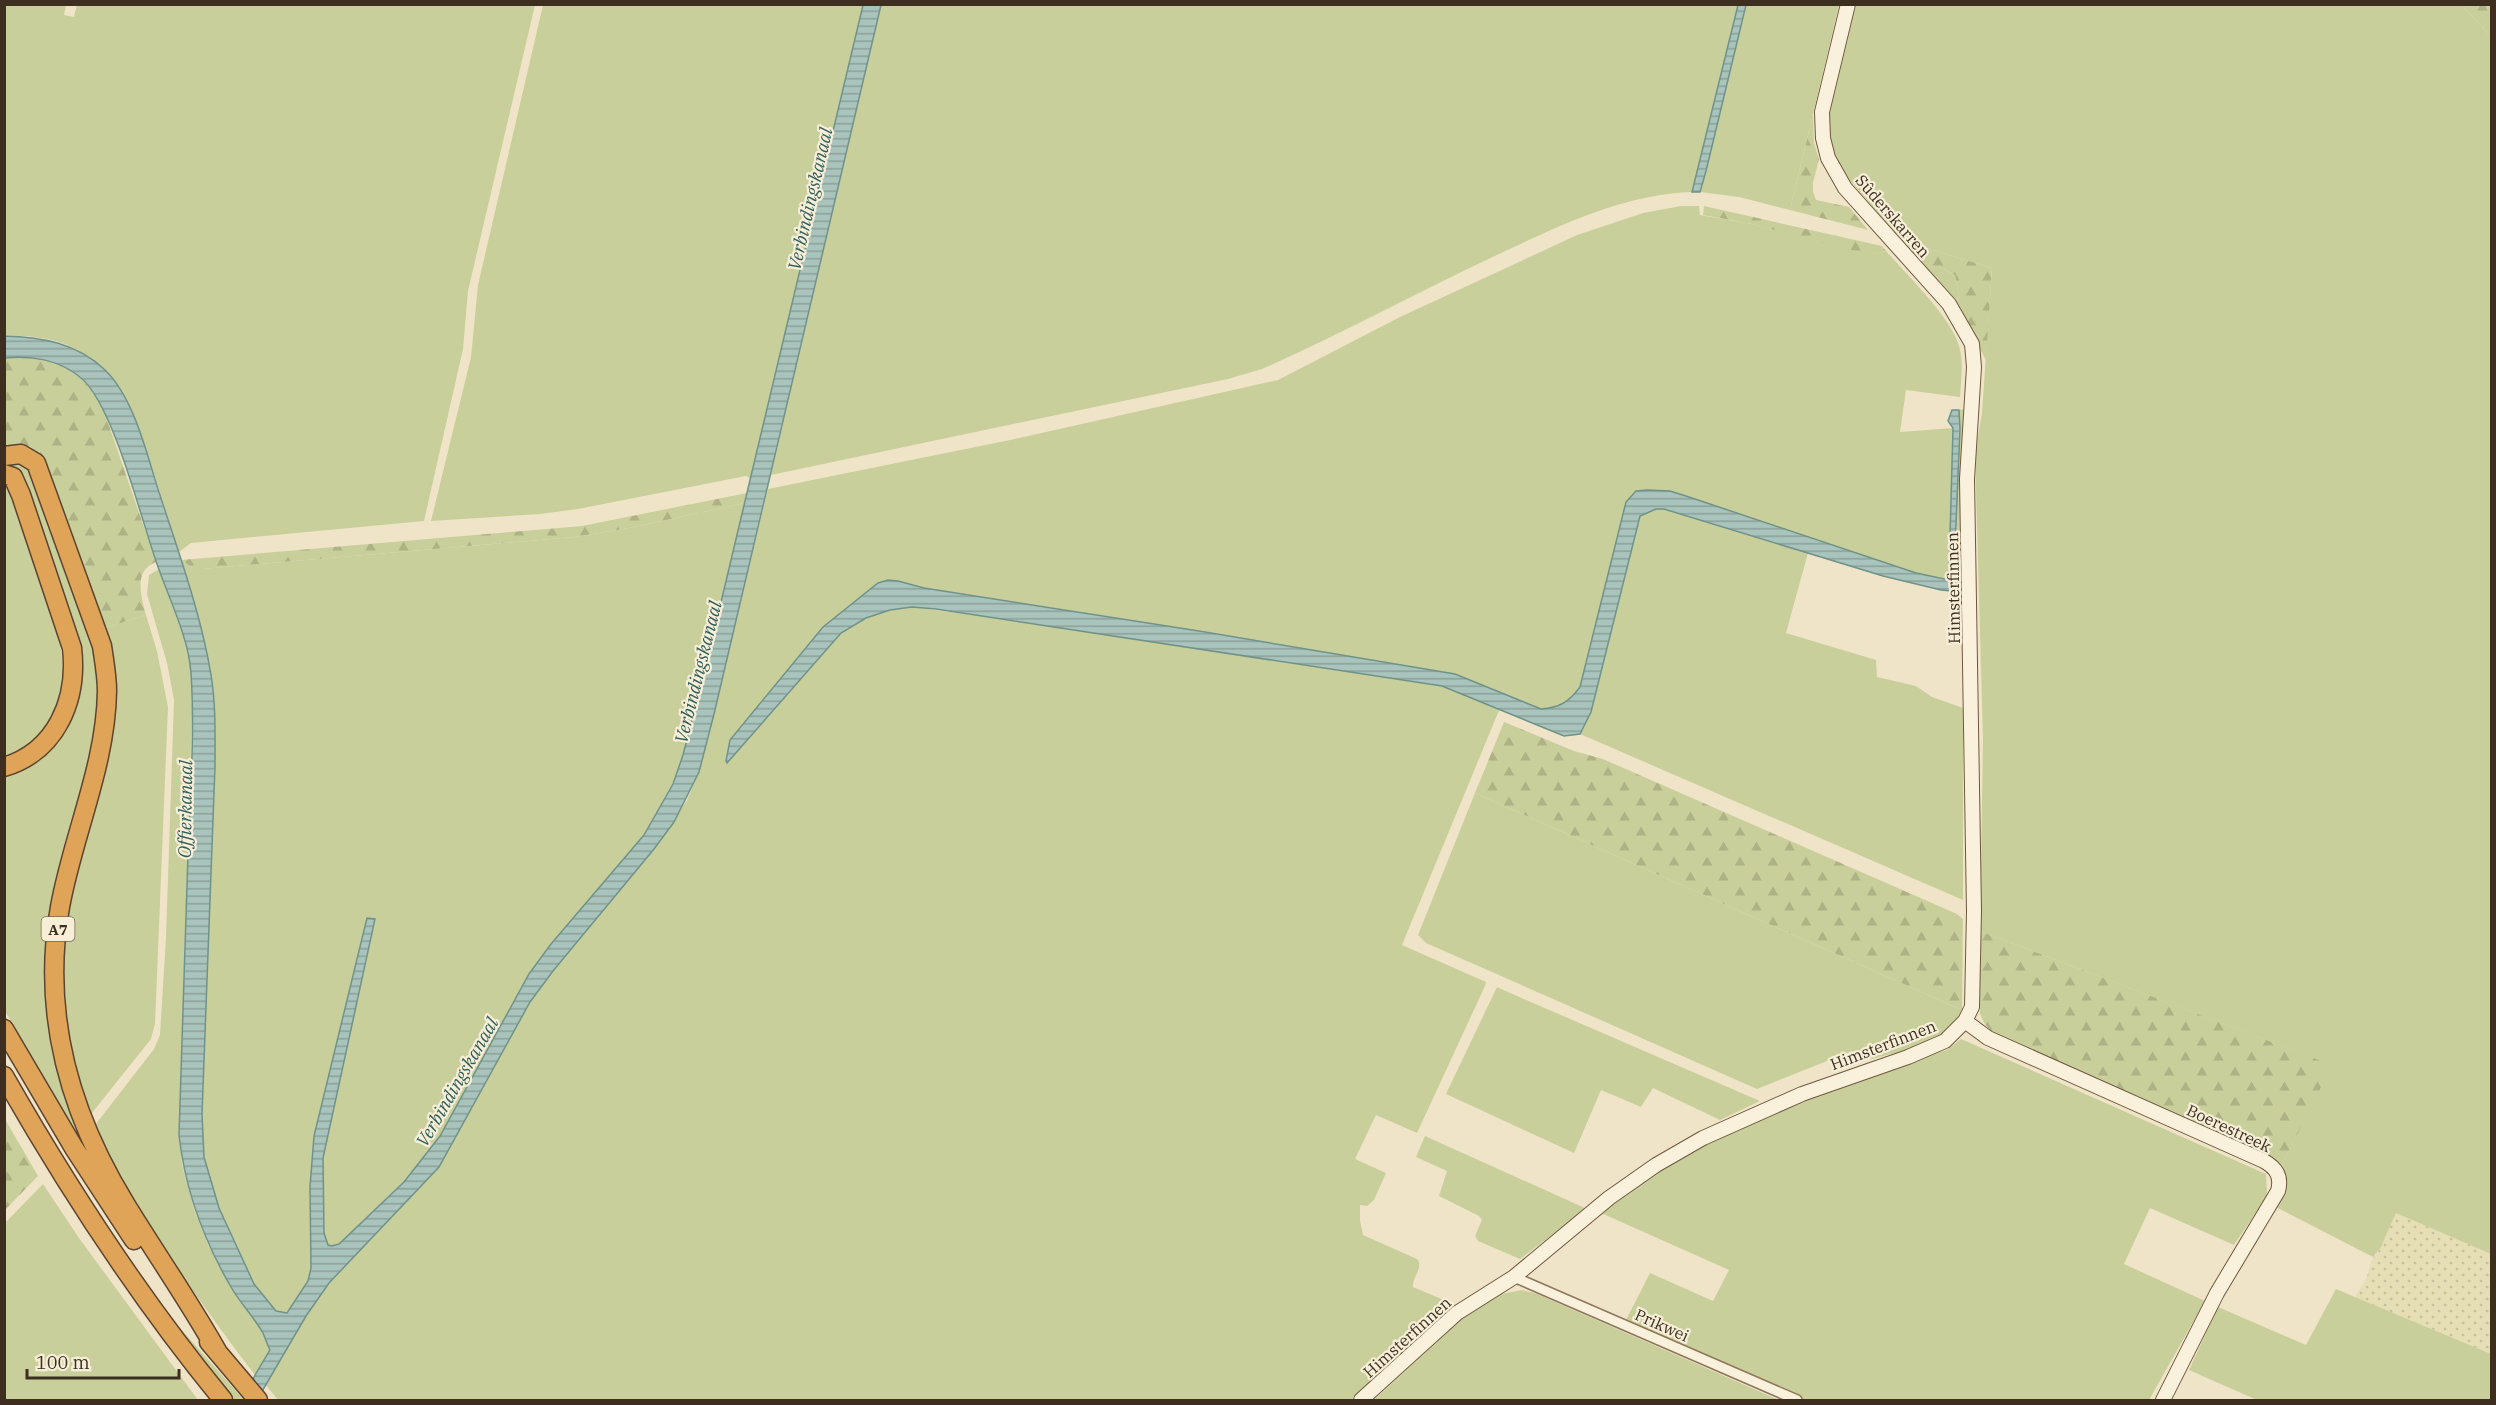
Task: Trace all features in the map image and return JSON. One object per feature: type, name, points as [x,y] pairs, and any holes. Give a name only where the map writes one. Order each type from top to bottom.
[{"type":"highway","name":"A7","points":[[4,456],[21,454],[36,462],[102,646],[106,668],[107,689],[101,750],[67,872],[57,940],[55,1002],[70,1088],[96,1149],[125,1203],[217,1351]]},
{"type":"highway","points":[[4,474],[13,477],[21,495],[72,648],[74,666],[70,698],[61,721],[45,743],[27,758],[4,767]]},
{"type":"highway","name":"A7","points":[[4,1029],[104,1196],[165,1284],[258,1401]]},
{"type":"highway","points":[[4,1076],[86,1214],[201,1375],[223,1401]]},
{"type":"street","name":"Sûderskarren","points":[[1848,4],[1822,112],[1823,138],[1828,158],[1845,188],[1949,304],[1972,344],[1974,368]]},
{"type":"street","name":"Himsterfinnen","points":[[1361,1401],[1457,1313],[1514,1277],[1609,1198],[1656,1165],[1703,1138],[1802,1094],[1908,1057],[1945,1041],[1965,1021],[1972,1007],[1974,959],[1967,479],[1974,368]]},
{"type":"street","name":"Boerestreek","points":[[1965,1021],[1988,1038],[2264,1161],[2277,1172],[2280,1184],[2278,1191],[2221,1285],[2163,1401]]},
{"type":"street","name":"Prikwei","points":[[1514,1277],[1797,1401]]},
{"type":"shaded area","points":[[2396,1213],[2491,1254],[2491,1354],[2355,1297],[2367,1277],[2371,1261],[2381,1247]]},
{"type":"green space","points":[[77,4],[535,5],[468,291],[463,349],[424,521],[191,543],[179,552],[138,428],[110,376],[86,355],[72,347],[56,341],[5,335],[4,5],[66,5],[64,15],[74,17]]},
{"type":"green space","points":[[543,5],[863,5],[751,479],[746,476],[578,509],[540,514],[431,521],[471,357],[478,285]]},
{"type":"green space","points":[[881,5],[1738,5],[1692,192],[1642,199],[1592,213],[1469,268],[1262,369],[1228,379],[771,475]]},
{"type":"green space","points":[[1746,5],[1839,5],[1790,210],[1739,197],[1700,192]]},
{"type":"green space","points":[[1853,5],[2462,5],[2491,37],[2491,1254],[2396,1213],[2381,1247],[2373,1257],[2274,1206],[2284,1173],[2282,1165],[2331,1065],[1980,931],[1983,740],[1975,453],[1982,413],[1992,268],[1901,240],[1843,172],[1830,145],[1827,129],[1828,107]]},
{"type":"green space","points":[[2462,5],[2491,5],[2491,37]]},
{"type":"green space","points":[[1813,114],[1814,143],[1819,159],[1813,183],[1816,200],[1849,207],[1868,230],[1790,210]]},
{"type":"green space","points":[[1681,206],[1699,206],[1700,215],[1752,224],[1876,254],[1886,251],[1938,310],[1947,322],[1961,352],[1960,397],[1906,390],[1900,432],[1953,428],[1949,572],[1954,571],[1959,410],[1966,409],[1964,583],[1916,573],[1670,492],[1637,491],[1626,503],[1580,687],[1565,704],[1541,710],[1455,674],[924,588],[888,580],[878,583],[842,611],[727,762],[841,633],[866,618],[890,610],[912,607],[1043,624],[1442,686],[1500,708],[1402,945],[1486,982],[1485,986],[1417,1133],[1376,1115],[1355,1159],[1386,1173],[1374,1200],[1367,1206],[1360,1205],[1363,1235],[1417,1259],[1419,1269],[1413,1287],[1456,1305],[1351,1400],[278,1400],[266,1385],[306,1316],[329,1283],[439,1167],[530,1002],[654,849],[687,800],[699,772],[768,489],[1010,440],[1278,380],[1400,317],[1577,235],[1643,213]]},
{"type":"green space","points":[[1704,206],[1882,246],[1886,251],[1876,254],[1863,253],[1752,224],[1703,215]]},
{"type":"green space","points":[[1901,240],[1992,268],[1986,360],[1957,309],[1959,296],[1955,275],[1942,268],[1920,264]]},
{"type":"green space","points":[[1920,264],[1942,268],[1955,275],[1959,296],[1957,309]]},
{"type":"green space","points":[[4,358],[42,360],[66,368],[85,383],[103,408],[156,562],[144,571],[141,577],[141,592],[146,615],[102,629],[41,458],[33,449],[25,445],[5,449]]},
{"type":"green space","points":[[15,462],[29,467],[97,653],[101,700],[47,993],[103,1181],[5,1011],[5,771],[34,756],[77,678],[5,467],[5,463]]},
{"type":"green space","points":[[4,483],[10,492],[57,629],[62,655],[63,680],[60,703],[50,724],[32,742],[5,757]]},
{"type":"green space","points":[[747,493],[745,503],[629,528],[574,537],[202,569],[194,569],[181,560],[582,526]]},
{"type":"green space","points":[[745,503],[683,755],[673,784],[644,835],[551,944],[529,974],[440,1136],[404,1182],[339,1244],[332,1246],[328,1245],[324,1233],[323,1158],[375,920],[367,919],[314,1136],[311,1268],[308,1281],[287,1313],[276,1311],[254,1284],[219,1208],[204,1157],[202,1114],[215,712],[211,675],[181,560],[194,569],[202,569],[574,537],[629,528]]},
{"type":"green space","points":[[1656,509],[1664,509],[1808,553],[1786,633],[1876,660],[1877,677],[1916,686],[1932,697],[1963,708],[1963,900],[1580,734],[1591,712],[1640,516]]},
{"type":"green space","points":[[159,569],[182,633],[191,670],[192,710],[179,1135],[182,1165],[194,1209],[208,1245],[262,1332],[270,1350],[255,1375],[169,1255],[129,1193],[92,1129],[154,1049],[160,1035],[166,937],[174,700],[167,663],[147,594],[149,575]]},
{"type":"green space","points":[[146,615],[157,651],[168,707],[155,1024],[151,1039],[88,1118],[65,1047],[61,935],[98,783],[102,629]]},
{"type":"green space","points":[[1504,722],[1574,751],[1603,759],[1957,914],[1963,919],[1962,1010],[1475,793]]},
{"type":"green space","points":[[1475,793],[1962,1010],[1961,1017],[1949,1032],[1929,1044],[1872,1059],[1852,1051],[1757,1089],[1426,943],[1418,935]]},
{"type":"green space","points":[[1980,931],[2332,1065],[2282,1165],[2264,1154],[1994,1033],[1986,1025],[1980,1013]]},
{"type":"green space","points":[[1497,987],[1760,1101],[1720,1120],[1653,1088],[1641,1107],[1601,1090],[1574,1153],[1446,1094]]},
{"type":"green space","points":[[1961,1039],[2266,1174],[2267,1196],[2234,1245],[2150,1208],[2124,1264],[2205,1301],[2149,1400],[1806,1400],[1625,1322],[1650,1273],[1713,1301],[1729,1270],[1601,1213],[1666,1164],[1777,1109],[1902,1063],[1947,1050]]},
{"type":"green space","points":[[5,1119],[38,1176],[4,1210]]},
{"type":"green space","points":[[1425,1136],[1587,1209],[1520,1259],[1478,1241],[1475,1236],[1482,1220],[1479,1216],[1439,1196],[1447,1171],[1416,1157]]},
{"type":"green space","points":[[43,1184],[79,1238],[198,1400],[5,1400],[5,1223]]},
{"type":"green space","points":[[2336,1289],[2491,1354],[2491,1400],[2257,1400],[2189,1370],[2218,1307],[2306,1345]]},
{"type":"green space","points":[[1522,1290],[1537,1294],[1779,1400],[1374,1400],[1472,1310],[1496,1295]]},
{"type":"green space","points":[[179,1327],[244,1400],[228,1400]]},
{"type":"water","points":[[863,5],[881,5],[699,772],[674,822],[530,1002],[439,1167],[329,1283],[306,1316],[257,1400],[244,1400],[270,1350],[263,1333],[231,1287],[212,1251],[191,1195],[179,1135],[192,741],[191,673],[186,645],[115,436],[93,392],[81,378],[55,363],[25,357],[5,358],[4,336],[45,340],[71,348],[94,361],[115,382],[139,429],[182,562],[207,652],[214,698],[215,766],[202,1114],[204,1157],[219,1208],[254,1284],[276,1311],[287,1313],[308,1281],[311,1268],[310,1187],[314,1136],[367,918],[375,919],[323,1158],[324,1233],[328,1245],[332,1246],[339,1244],[404,1182],[440,1136],[529,974],[551,944],[644,835],[673,784],[683,755],[707,661]]},
{"type":"water","points":[[1738,5],[1746,5],[1706,171],[1700,192],[1692,192]]},
{"type":"water","points":[[1952,410],[1959,410],[1960,429],[1954,571],[1949,572],[1953,428],[1948,421]]},
{"type":"water","points":[[1636,491],[1670,491],[1916,573],[1959,582],[1959,587],[1951,591],[1941,590],[1883,576],[1664,509],[1656,509],[1640,516],[1591,712],[1580,734],[1564,736],[1442,686],[936,609],[912,607],[890,610],[866,618],[841,633],[727,763],[726,761],[730,740],[823,627],[878,583],[888,580],[924,588],[1455,674],[1541,709],[1558,706],[1572,697],[1580,687],[1626,502]]},
{"type":"water label","name":"Verbindingskanaal","points":[[810,199]]},
{"type":"water label","name":"Verbindingskanaal","points":[[698,672]]},
{"type":"water label","name":"Offierkanaal","points":[[185,809]]},
{"type":"water label","name":"Verbindingskanaal","points":[[457,1082]]}]
